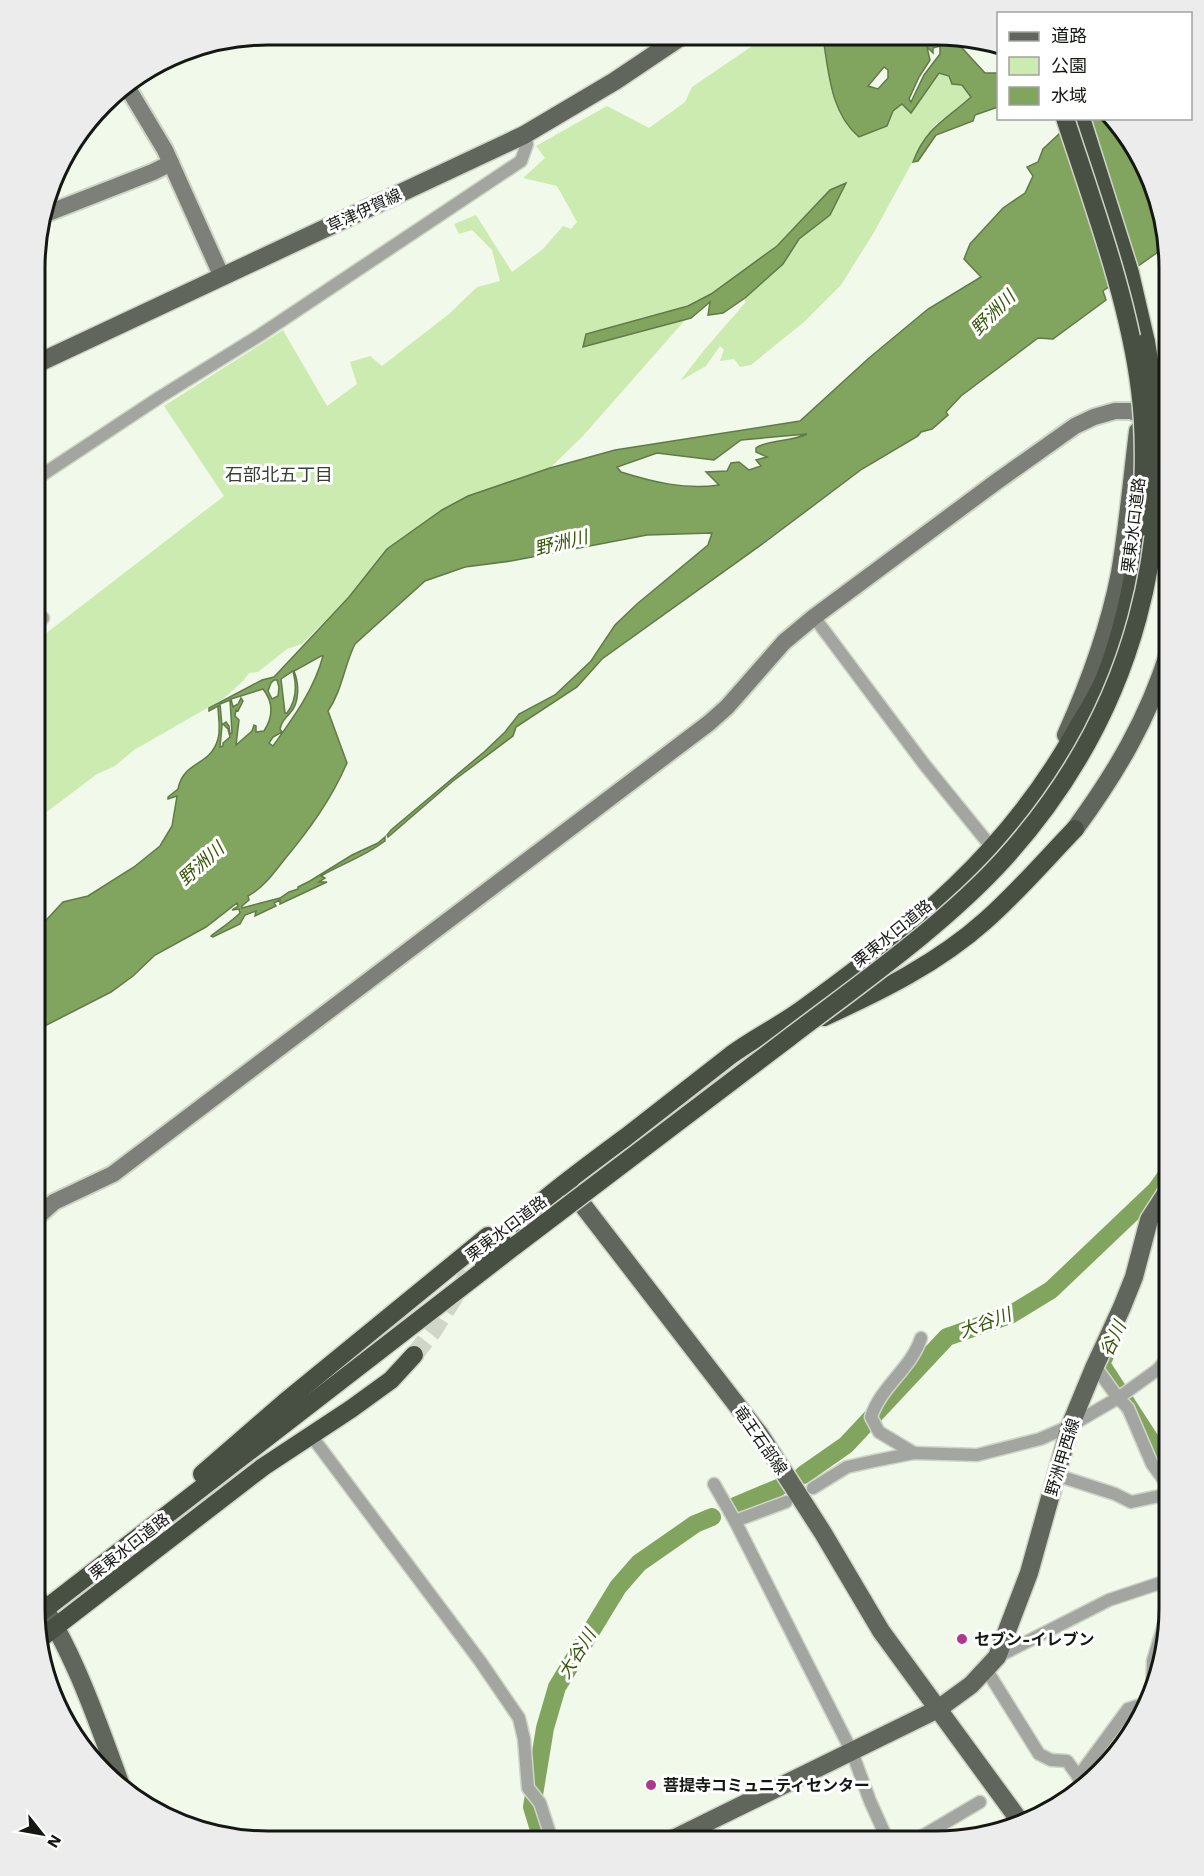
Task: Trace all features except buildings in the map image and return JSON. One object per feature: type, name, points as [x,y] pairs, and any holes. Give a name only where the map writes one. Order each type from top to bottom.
[{"type":"highway","name":"栗東水口道路","points":[[481,1258],[495,1243],[566,1182],[732,1054],[801,1010],[924,916],[993,849],[1044,784],[1104,680],[1124,616],[1136,563],[1141,527],[1144,434],[1134,352],[1113,271],[1066,120]]},
{"type":"highway","name":"栗東水口道路","points":[[45,1610],[942,918],[1002,861],[1034,823],[1062,783],[1086,746],[1109,699],[1139,615],[1151,565],[1159,475],[1152,371],[1130,273],[1082,120]]},
{"type":"highway","points":[[707,1075],[804,1025],[885,988],[948,950],[984,922],[1075,829]]},
{"type":"highway","name":"栗東水口道路","points":[[172,1512],[185,1489],[285,1402],[505,1222],[566,1182]]},
{"type":"highway","name":"栗東水口道路","points":[[47,1634],[263,1467],[391,1380],[414,1355]]},
{"type":"main road","name":"草津伊賀線","points":[[45,360],[524,135],[615,81],[668,45]]},
{"type":"main road","points":[[1044,784],[1078,707],[1112,608],[1127,525],[1140,415],[1159,390]]},
{"type":"main road","points":[[1075,829],[1104,790],[1128,751],[1159,686]]},
{"type":"main road","name":"竜王石部線","points":[[566,1182],[760,1435],[823,1533],[881,1631],[1016,1816]]},
{"type":"main road","name":"野洲甲西線","points":[[938,1709],[971,1685],[992,1663],[1029,1573],[1070,1426],[1122,1307],[1134,1277],[1149,1220],[1159,1205]]},
{"type":"main road","points":[[45,1617],[56,1627],[115,1770]]},
{"type":"main road","points":[[688,1831],[938,1709]]},
{"type":"street","points":[[130,92],[165,150],[222,277]]},
{"type":"street","points":[[45,473],[160,397],[260,335],[521,161],[527,144],[524,135]]},
{"type":"street","points":[[53,211],[171,163]]},
{"type":"street","points":[[45,1210],[54,1202],[113,1174],[709,723],[727,707],[784,642],[814,617],[996,482],[1075,426],[1094,417],[1115,411],[1131,411],[1140,415]]},
{"type":"street","points":[[814,617],[924,764],[993,849]]},
{"type":"street","points":[[914,1453],[879,1432],[872,1420],[876,1402],[916,1353],[921,1338]]},
{"type":"street","points":[[1095,1366],[1128,1408],[1152,1464],[1159,1473]]},
{"type":"street","points":[[813,1488],[848,1467],[914,1453],[977,1455],[1040,1439],[1070,1426],[1118,1398],[1159,1369]]},
{"type":"street","points":[[310,1434],[480,1661],[519,1718],[524,1739],[528,1788],[540,1803],[549,1831]]},
{"type":"street","points":[[1056,1474],[1115,1494],[1131,1502],[1159,1496]]},
{"type":"street","points":[[714,1484],[852,1752],[884,1831]]},
{"type":"street","points":[[735,1521],[786,1502]]},
{"type":"street","points":[[1080,1778],[1067,1761],[1051,1760],[1039,1754],[992,1663],[1109,1600],[1159,1583]]},
{"type":"street","points":[[1088,1771],[1128,1709],[1136,1706]]},
{"type":"street","points":[[931,1831],[980,1802]]},
{"type":"street","points":[[703,1823],[706,1831]]},
{"type":"green space","points":[[754,45],[824,45],[833,96],[887,126],[893,111],[902,104],[911,112],[939,73],[949,76],[952,84],[962,85],[972,97],[936,124],[925,139],[873,234],[841,285],[804,322],[751,365],[740,367],[734,359],[720,361],[724,350],[720,346],[706,366],[680,381],[745,303],[745,298],[783,264],[799,239],[830,215],[845,183],[829,190],[777,246],[711,294],[688,306],[586,334],[583,347],[686,319],[582,437],[550,468],[468,496],[442,510],[387,550],[349,597],[302,644],[287,649],[258,672],[249,673],[223,699],[134,750],[115,766],[97,774],[45,813],[45,634],[224,496],[164,406],[283,330],[327,406],[357,384],[350,362],[370,356],[382,366],[449,314],[477,287],[500,281],[492,250],[472,230],[459,234],[454,224],[476,215],[512,272],[543,249],[563,226],[571,229],[577,222],[557,186],[523,178],[545,158],[536,146],[607,106],[649,128],[685,102],[692,87]]},
{"type":"water","points":[[824,45],[951,45],[961,46],[985,73],[997,73],[997,107],[975,115],[973,121],[936,135],[918,161],[913,162],[930,132],[971,97],[962,85],[952,84],[949,76],[939,73],[911,113],[902,104],[893,111],[887,126],[859,137],[850,128],[837,106]],"holes":[[[940,46],[940,54],[924,75],[911,102],[909,99],[930,60],[927,47],[933,53],[933,48]],[[884,67],[888,70],[888,78],[878,89],[868,86]]]},
{"type":"water","name":"野洲川","points":[[1066,120],[1103,120],[1129,156],[1142,183],[1155,224],[1159,251],[1103,291],[1106,300],[1053,339],[1038,338],[961,396],[946,412],[948,415],[932,429],[921,432],[862,469],[602,659],[577,687],[516,727],[513,736],[453,781],[388,837],[391,830],[484,752],[505,732],[519,714],[555,695],[591,661],[615,625],[708,545],[712,533],[647,535],[511,561],[465,567],[425,581],[355,644],[337,695],[328,711],[347,763],[334,790],[311,826],[268,880],[248,896],[249,900],[242,908],[280,898],[385,837],[385,841],[321,876],[325,878],[319,882],[327,882],[280,904],[280,900],[274,903],[276,906],[255,916],[256,911],[245,915],[240,924],[211,936],[240,913],[239,909],[232,910],[238,906],[237,903],[206,927],[155,955],[133,976],[111,992],[45,1026],[45,921],[63,902],[88,896],[134,867],[160,846],[172,826],[177,796],[168,799],[168,797],[178,789],[186,773],[209,755],[218,739],[218,706],[209,711],[209,708],[262,680],[274,677],[349,597],[387,549],[442,510],[468,496],[550,468],[615,450],[800,421],[869,358],[928,309],[981,277],[964,259],[970,244],[1003,208],[1025,193],[1033,176],[1027,167],[1038,162],[1043,149],[1059,134]],"holes":[[[807,434],[760,445],[756,448],[756,452],[767,457],[756,460],[761,466],[749,470],[739,462],[731,463],[727,471],[706,472],[719,485],[669,484],[621,472],[617,467],[657,453],[714,460],[741,440]],[[323,656],[319,668],[308,692],[273,746],[269,743],[273,737],[282,732],[280,729],[282,724],[296,704],[298,687],[294,671]],[[293,671],[294,698],[287,713],[285,713],[281,679]],[[277,680],[279,687],[278,696],[272,699],[268,691],[271,683]],[[263,689],[271,705],[269,720],[264,731],[256,732],[254,725],[252,731],[236,745],[239,720],[235,716],[236,710],[238,711],[243,701],[241,698],[233,707],[231,699]],[[230,700],[232,733],[230,734],[226,722],[223,724],[228,729],[230,737],[220,747],[222,726],[220,704]]]},
{"type":"water","points":[[846,183],[830,215],[799,239],[783,264],[745,298],[723,313],[708,315],[710,302],[691,318],[583,347],[586,334],[688,306],[711,294],[777,246],[830,190]]},
{"type":"waterway","name":"大谷川","points":[[803,1475],[846,1445],[947,1337],[1010,1315],[1051,1290],[1159,1186]]},
{"type":"waterway","name":"谷川","points":[[1110,1345],[1101,1364],[1159,1453]]},
{"type":"waterway","name":"大谷川","points":[[735,1506],[778,1488]]},
{"type":"waterway","name":"大谷川","points":[[540,1831],[532,1807],[545,1728],[557,1687],[618,1587],[639,1563],[695,1524],[712,1517]]},
{"type":"tunnel","points":[[414,1355],[433,1331],[481,1258]]},
{"type":"place","name":"セブン-イレブン","points":[[962,1639]]},
{"type":"place","name":"菩提寺コミュニティセンター","points":[[651,1785]]},
{"type":"district","name":"石部北五丁目","points":[[279,475]]}]
